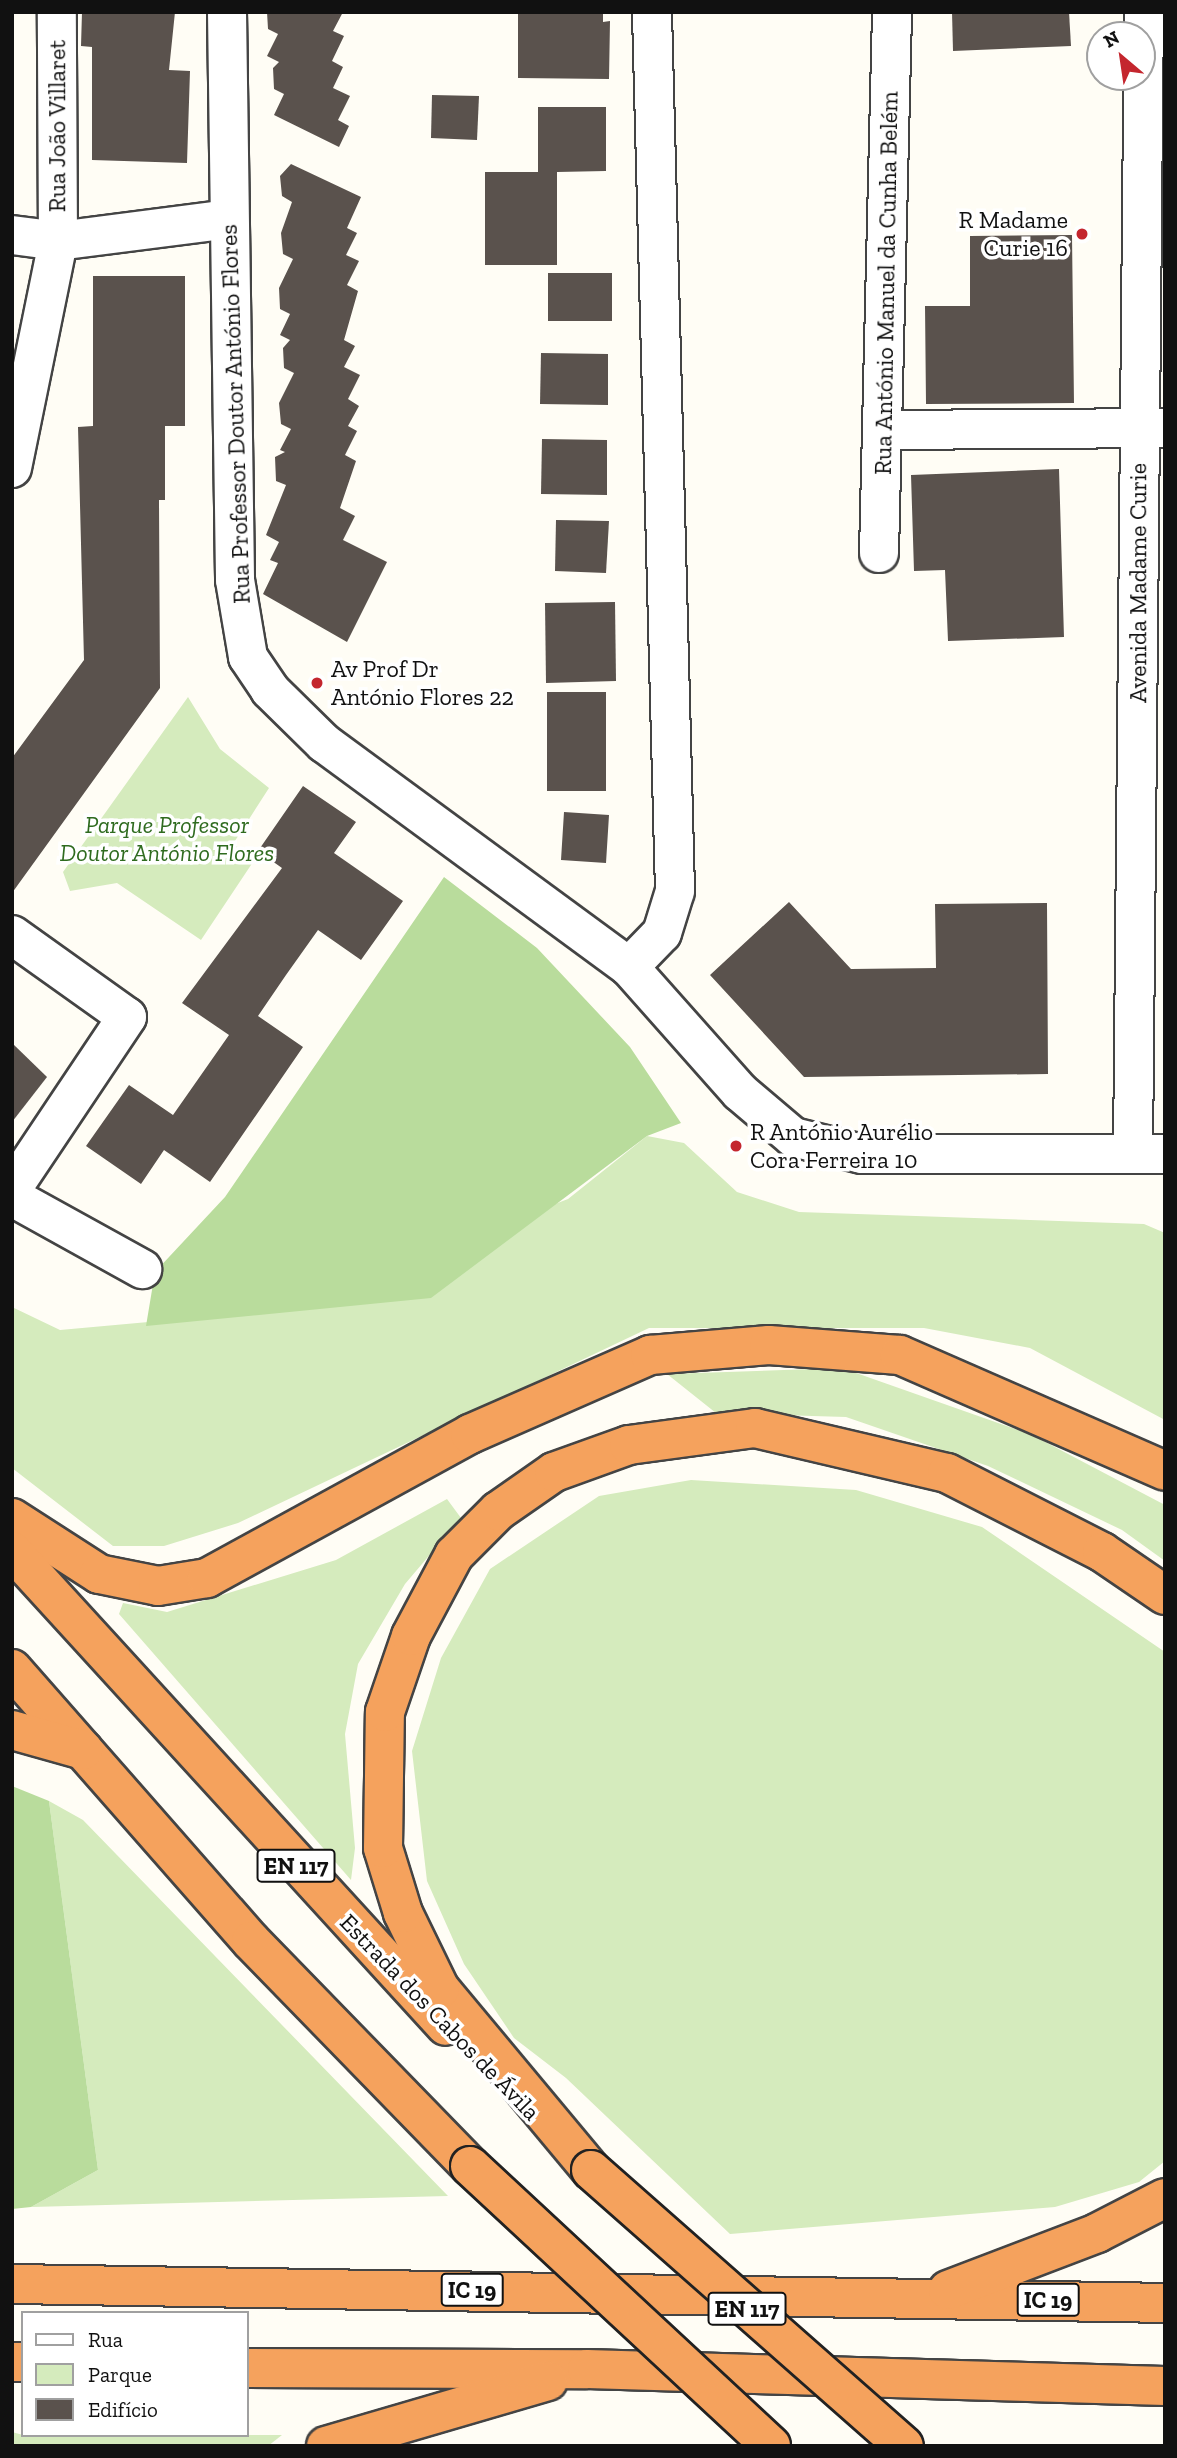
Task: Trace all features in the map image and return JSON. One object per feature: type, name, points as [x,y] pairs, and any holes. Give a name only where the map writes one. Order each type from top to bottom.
[{"type":"highway","points":[[12,1518],[99,1574],[158,1586],[207,1578],[470,1434],[650,1355],[769,1345],[900,1354],[1165,1471]]},
{"type":"highway","points":[[591,2170],[440,1989],[402,1913],[383,1848],[385,1712],[411,1636],[454,1555],[498,1511],[554,1472],[629,1445],[755,1428],[947,1474],[1102,1552],[1165,1595]]},
{"type":"highway","name":"Estrada dos Cabos de Ávila","points":[[12,1551],[364,1941],[591,2170],[904,2446]]},
{"type":"highway","points":[[12,1669],[251,1941],[470,2166],[771,2446]]},
{"type":"highway","points":[[12,1730],[83,1750]]},
{"type":"highway","points":[[931,2297],[1097,2233],[1165,2198]]},
{"type":"highway","name":"IC 19","points":[[12,2284],[931,2297],[1165,2303]]},
{"type":"highway","points":[[248,2368],[587,2369],[1165,2386]]},
{"type":"highway","points":[[326,2446],[587,2369]]},
{"type":"street","name":"Rua João Villaret","points":[[57,12],[58,240]]},
{"type":"street","name":"Rua Professor Doutor António Flores","points":[[227,12],[235,580],[248,657],[270,690],[324,743],[629,967],[762,1114],[823,1149],[862,1154],[1149,1154]]},
{"type":"street","points":[[629,967],[662,933],[676,891],[652,12]]},
{"type":"street","name":"Rua António Manuel da Cunha Belém","points":[[880,553],[892,12]]},
{"type":"street","name":"Avenida Madame Curie","points":[[1144,12],[1152,428],[1149,1154]]},
{"type":"street","name":"Rua João Villaret","points":[[12,236],[58,240],[229,219]]},
{"type":"street","points":[[12,468],[58,240]]},
{"type":"street","points":[[883,429],[1152,428]]},
{"type":"street","points":[[12,935],[127,1017],[12,1189]]},
{"type":"street","points":[[12,1197],[142,1269]]},
{"type":"green space","name":"Parque Professor Doutor António Flores","points":[[188,697],[220,749],[269,788],[233,844],[255,859],[201,940],[117,883],[70,891],[63,872]]},
{"type":"green space","points":[[444,877],[537,948],[630,1047],[681,1123],[647,1136],[431,1298],[146,1326],[155,1272],[225,1197]]},
{"type":"green space","points":[[647,1136],[684,1143],[737,1192],[799,1212],[1144,1224],[1165,1233],[1165,1420],[1030,1348],[924,1328],[649,1328],[238,1523],[164,1546],[113,1546],[12,1468],[12,1307],[60,1330],[280,1310],[568,1199]]},
{"type":"green space","points":[[842,1368],[1032,1435],[1165,1505],[1165,1561],[1122,1530],[988,1466],[846,1417],[716,1413],[667,1374]]},
{"type":"green space","points":[[691,1480],[856,1490],[982,1527],[1165,1652],[1165,2161],[1139,2182],[1055,2207],[730,2234],[566,2078],[514,2038],[464,1964],[427,1881],[412,1751],[441,1658],[490,1569],[599,1496]]},
{"type":"green space","points":[[447,1499],[461,1518],[405,1584],[358,1664],[345,1734],[355,1848],[351,1880],[119,1614],[123,1603],[167,1612],[336,1560]]},
{"type":"green space","points":[[12,1786],[49,1801],[98,2170],[31,2207],[12,2209]]},
{"type":"green space","points":[[49,1801],[83,1820],[448,2196],[31,2207],[98,2170]]},
{"type":"green space","points":[[12,2432],[21,2434],[21,2437],[282,2435],[268,2446],[12,2446]]},
{"type":"building","points":[[82,12],[175,12],[169,70],[190,71],[187,163],[92,160],[92,47],[81,46]]},
{"type":"building","points":[[267,12],[343,12],[333,31],[344,36],[332,61],[343,67],[333,88],[350,96],[338,120],[349,126],[339,147],[274,115],[284,94],[274,89],[273,68],[279,62],[267,56],[278,34],[268,29]]},
{"type":"building","points":[[518,12],[603,12],[603,22],[610,21],[609,79],[518,78]]},
{"type":"building","points":[[952,12],[1069,12],[1071,46],[953,51]]},
{"type":"building","points":[[432,95],[479,96],[477,140],[431,138]]},
{"type":"building","points":[[538,107],[606,107],[606,171],[557,172],[557,265],[485,265],[485,172],[538,172]]},
{"type":"building","points":[[291,164],[361,197],[347,228],[357,233],[346,255],[359,261],[347,285],[358,291],[344,340],[355,346],[344,367],[360,375],[348,399],[359,406],[348,426],[357,431],[345,455],[356,461],[340,508],[355,516],[343,540],[387,562],[347,642],[263,594],[278,563],[270,560],[279,542],[266,535],[286,485],[276,481],[275,457],[285,452],[280,450],[291,429],[281,424],[279,403],[294,373],[284,368],[283,348],[290,340],[280,335],[290,314],[280,309],[279,288],[293,259],[283,254],[281,233],[292,202],[282,196],[280,176]]},
{"type":"building","points":[[1072,235],[1074,403],[926,404],[925,306],[970,306],[970,236]]},
{"type":"building","points":[[548,273],[612,273],[612,321],[548,321]]},
{"type":"building","points":[[93,276],[185,276],[185,426],[165,426],[165,500],[159,500],[160,688],[12,893],[12,758],[84,660],[78,427],[93,426]]},
{"type":"building","points":[[541,353],[608,354],[608,405],[540,404]]},
{"type":"building","points":[[542,439],[607,440],[607,495],[541,494]]},
{"type":"building","points":[[1059,469],[1064,637],[948,641],[945,570],[914,571],[911,475]]},
{"type":"building","points":[[556,520],[609,521],[606,573],[555,571]]},
{"type":"building","points":[[615,602],[616,681],[546,683],[545,603]]},
{"type":"building","points":[[547,692],[606,692],[606,791],[547,791]]},
{"type":"building","points":[[303,786],[356,822],[334,853],[403,901],[361,960],[318,930],[286,975],[258,1016],[303,1047],[210,1182],[164,1150],[141,1184],[86,1146],[129,1085],[173,1115],[229,1035],[182,1003],[282,868],[258,851]]},
{"type":"building","points":[[564,812],[609,815],[606,863],[561,860]]},
{"type":"building","points":[[789,902],[851,969],[936,968],[935,904],[1047,903],[1048,1074],[804,1077],[710,975]]},
{"type":"building","points":[[12,1043],[47,1077],[12,1122]]},
{"type":"place","name":"R Madame Curie 16","points":[[1082,234]]},
{"type":"place","name":"Av Prof Dr António Flores 22","points":[[317,683]]},
{"type":"place","name":"R António Aurélio Cora Ferreira 10","points":[[736,1146]]}]
